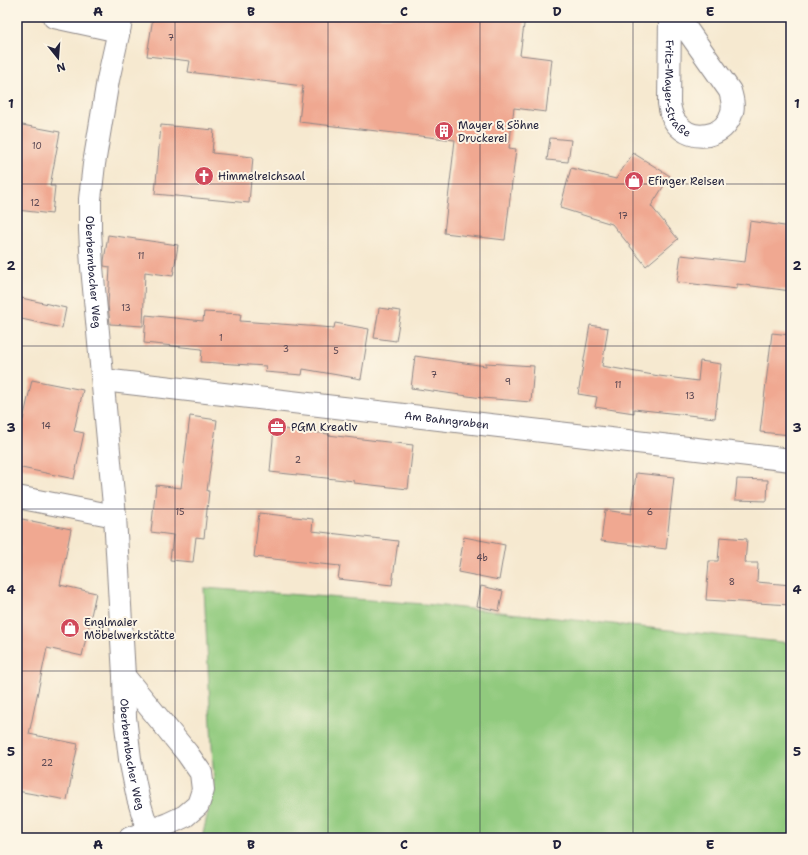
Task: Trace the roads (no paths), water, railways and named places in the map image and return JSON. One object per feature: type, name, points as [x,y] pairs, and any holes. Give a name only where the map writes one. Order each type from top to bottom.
[{"type":"street","name":"Oberbernbacher Weg","points":[[54,17],[121,24],[108,80],[94,164],[90,199],[90,230],[92,267],[115,516],[124,676],[124,717],[143,836],[185,816],[198,805],[202,790],[201,773],[187,753],[124,676]]},
{"type":"street","name":"Fritz-Mayer-Straße","points":[[670,17],[670,113],[675,123],[682,130],[692,135],[703,136],[713,134],[729,121],[733,111],[733,100],[730,90],[678,17]]},
{"type":"street","name":"Am Bahngraben","points":[[103,380],[791,460]]},
{"type":"street","points":[[17,497],[115,516]]},
{"type":"place","name":"Mayer & Söhne Druckerei","points":[[444,131]]},
{"type":"place","name":"Himmelreichsaal","points":[[204,176]]},
{"type":"place","name":"Efinger Reisen","points":[[634,181]]},
{"type":"place","name":"PGM Kreativ","points":[[277,427]]},
{"type":"place","name":"Englmaier Möbelwerkstätte","points":[[70,628]]}]
